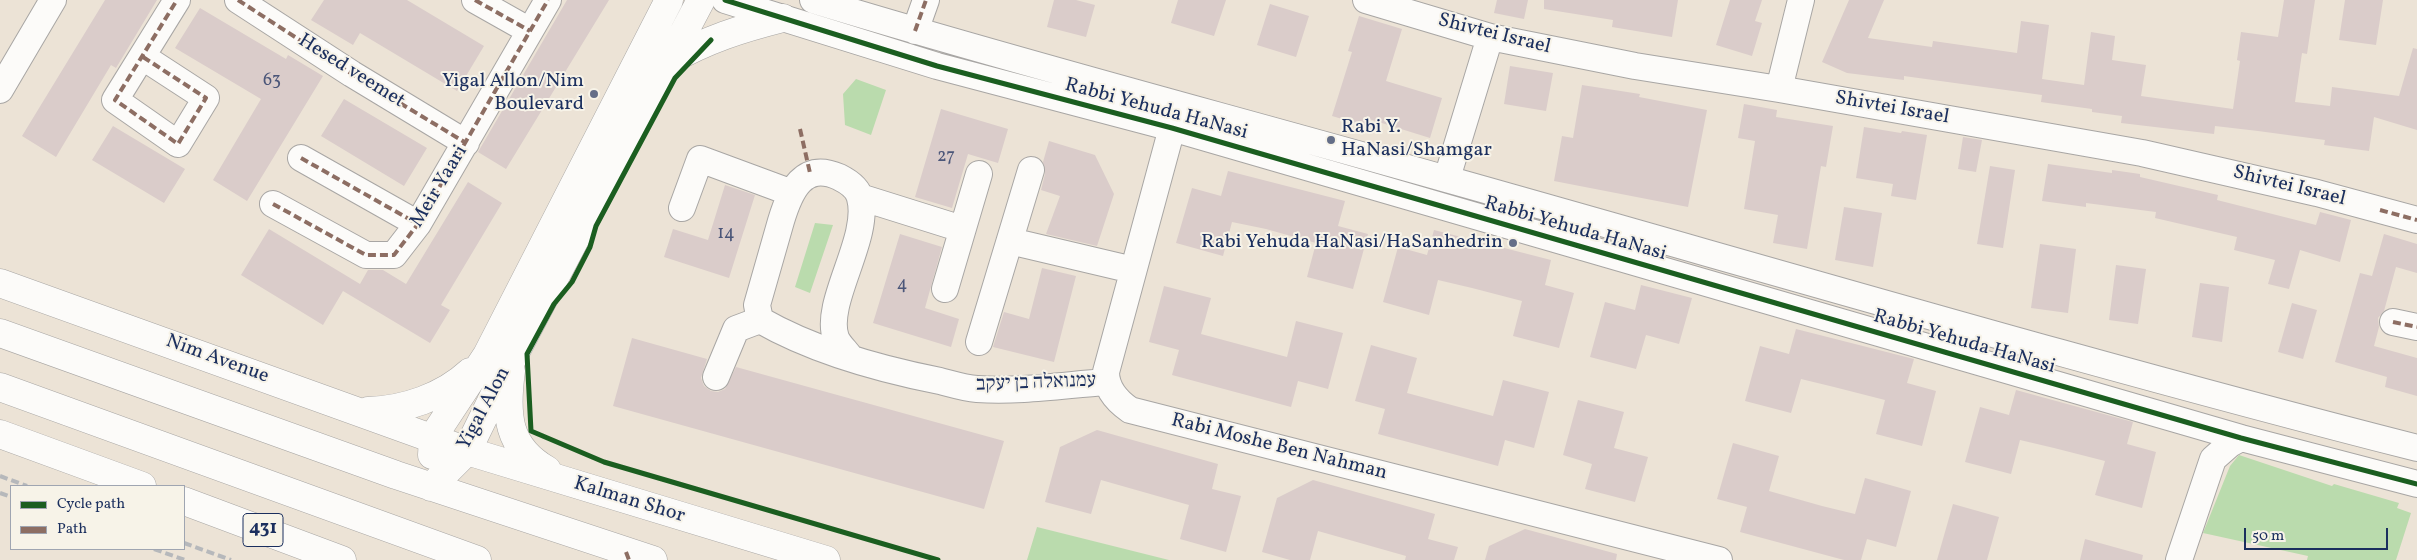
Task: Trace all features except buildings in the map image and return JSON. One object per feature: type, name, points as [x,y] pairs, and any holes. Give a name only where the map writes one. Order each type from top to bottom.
[{"type":"main road","name":"Yigal Alon","points":[[431,486],[467,451],[500,355],[669,0]]},
{"type":"main road","name":"Yigal Alon","points":[[431,486],[433,437],[500,355],[702,0]]},
{"type":"main road","points":[[669,61],[698,45],[735,30],[783,18]]},
{"type":"main road","name":"Nim Avenue","points":[[0,283],[433,437]]},
{"type":"main road","points":[[0,333],[431,486],[653,560]]},
{"type":"main road","points":[[362,412],[392,408],[427,399],[444,391],[500,355],[509,400],[513,435],[518,447],[534,461],[575,485]]},
{"type":"main road","points":[[0,387],[477,560]]},
{"type":"main road","points":[[0,434],[139,485]]},
{"type":"main road","name":"Kalman Shor","points":[[433,437],[467,451],[575,485],[826,560]]},
{"type":"main road","name":"431","points":[[185,502],[342,560]]},
{"type":"street","points":[[0,90],[53,0]]},
{"type":"street","points":[[143,57],[177,0]]},
{"type":"street","name":"Hesed veemet","points":[[238,0],[352,74],[466,143]]},
{"type":"street","points":[[475,0],[530,31]]},
{"type":"street","name":"Meir Yaari","points":[[273,204],[366,255],[394,255],[418,224],[548,0]]},
{"type":"street","name":"Rabbi Yehuda HaNasi","points":[[726,0],[937,66],[1172,128],[2241,438],[2417,484]]},
{"type":"street","name":"Rabbi Yehuda HaNasi","points":[[813,0],[914,31],[1447,178],[2211,396],[2417,448]]},
{"type":"street","points":[[914,31],[926,0]]},
{"type":"street","name":"Shivtei Israel","points":[[1366,0],[1490,37],[1635,66],[1779,89],[2142,153],[2317,193],[2417,220]]},
{"type":"street","points":[[1779,89],[1801,0]]},
{"type":"street","points":[[1447,178],[1490,37]]},
{"type":"street","points":[[1106,382],[1106,372],[1172,128],[1164,100]]},
{"type":"street","points":[[1172,128],[1196,109]]},
{"type":"street","points":[[301,158],[418,224]]},
{"type":"street","points":[[682,208],[700,159],[792,192]]},
{"type":"street","points":[[979,342],[1031,170]]},
{"type":"street","points":[[716,377],[736,329],[760,320],[757,305],[783,215],[792,192],[800,181],[810,173],[830,173],[848,181],[860,197],[861,222],[833,320],[836,339],[850,357]]},
{"type":"street","points":[[945,289],[979,174]]},
{"type":"street","points":[[860,197],[962,228]]},
{"type":"street","points":[[1010,241],[1134,270]]},
{"type":"street","name":"עמנואלה בן יעקב","points":[[760,320],[799,338],[902,374],[976,389],[1106,382]]},
{"type":"street","points":[[799,338],[822,332],[833,320]]},
{"type":"street","name":"Rabi Moshe Ben Nahman","points":[[1106,382],[1118,402],[1130,410],[1720,560]]},
{"type":"street","points":[[2179,560],[2214,459],[2230,444],[2241,438]]},
{"type":"green space","points":[[856,79],[886,90],[871,135],[845,125],[843,94]]},
{"type":"green space","points":[[815,223],[833,225],[810,293],[795,287]]},
{"type":"green space","points":[[2239,455],[2332,486],[2334,484],[2399,503],[2397,508],[2411,513],[2396,560],[2307,560],[2308,556],[2203,533],[2230,466]]},
{"type":"green space","points":[[1037,527],[1169,560],[1027,560]]},
{"type":"railway","points":[[0,476],[24,485]]},
{"type":"railway","points":[[0,493],[10,497]]},
{"type":"railway","points":[[185,543],[231,560]]},
{"type":"railway","points":[[157,550],[185,560]]},
{"type":"marked path","points":[[143,57],[206,98],[178,144],[115,100],[177,0]]},
{"type":"marked path","points":[[238,0],[352,74],[466,143]]},
{"type":"marked path","points":[[475,0],[530,31]]},
{"type":"marked path","points":[[273,204],[366,255],[394,255],[418,224],[548,0]]},
{"type":"marked path","points":[[915,31],[926,0]]},
{"type":"marked path","points":[[800,129],[810,173]]},
{"type":"marked path","points":[[301,158],[418,224]]},
{"type":"marked path","points":[[2380,210],[2417,220]]},
{"type":"marked path","points":[[2393,322],[2417,327]]},
{"type":"marked path","points":[[626,552],[629,560]]},
{"type":"cycle path","points":[[725,0],[937,66],[1172,128],[2241,438],[2417,484]]},
{"type":"cycle path","points":[[711,40],[675,78],[596,226],[590,247],[572,282],[554,304],[527,354],[531,431],[604,462],[938,560]]},
{"type":"place","name":"Yigal Allon/Nim Boulevard","points":[[594,94]]},
{"type":"place","name":"Rabi Y. HaNasi/Shamgar","points":[[1331,140]]},
{"type":"place","name":"Rabi Yehuda HaNasi/HaSanhedrin","points":[[1513,243]]}]
